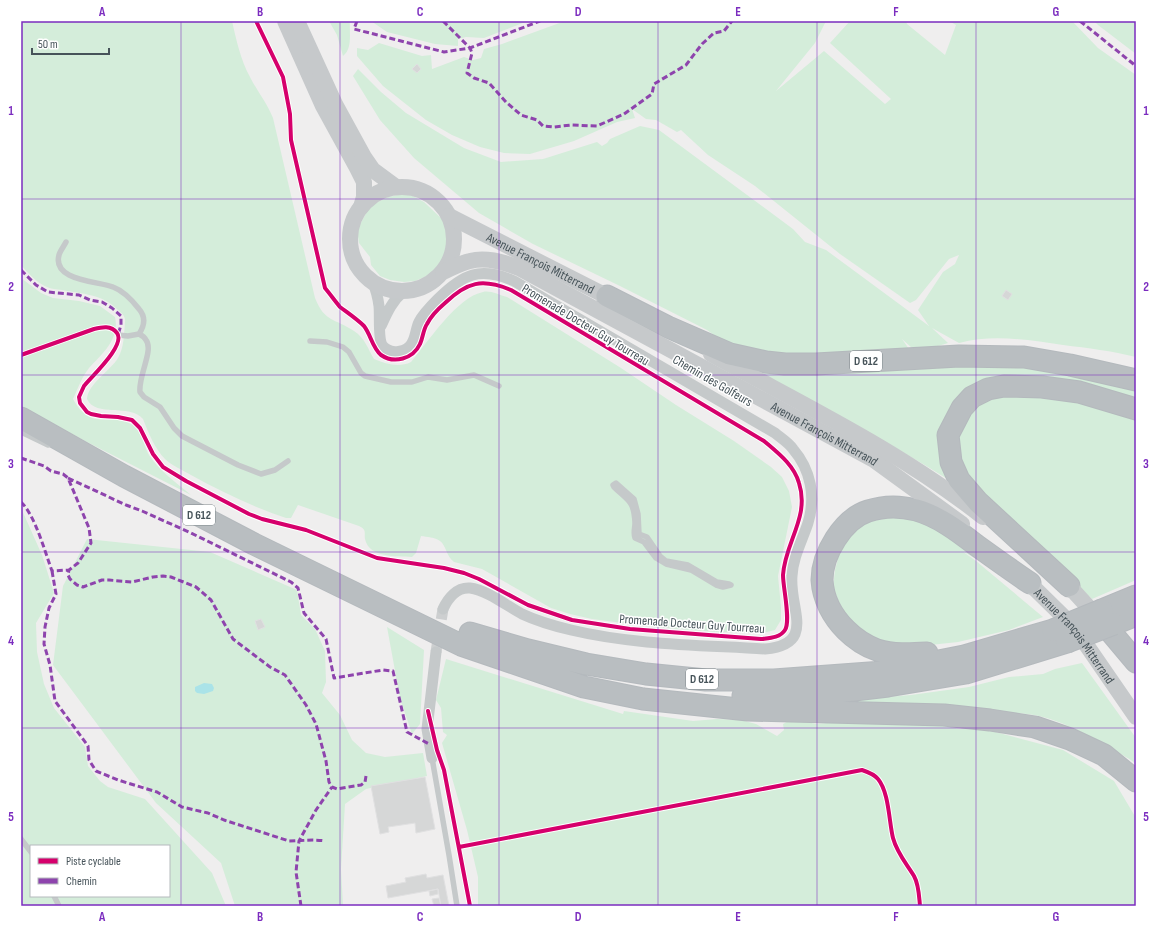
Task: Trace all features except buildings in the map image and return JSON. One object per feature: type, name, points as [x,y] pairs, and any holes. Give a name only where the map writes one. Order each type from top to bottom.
[{"type":"highway","name":"D 612","points":[[607,296],[668,328],[730,354],[766,362],[785,364],[816,364],[959,356],[1024,357],[1070,365],[1136,380]]},
{"type":"highway","points":[[1069,586],[978,502],[959,480],[951,462],[948,435],[962,408],[972,397],[988,388],[1004,386],[1042,387],[1078,392],[1136,409]]},
{"type":"highway","name":"D 612","points":[[21,418],[124,476],[254,544],[461,645],[584,687],[643,699],[748,710],[944,715],[990,720],[1035,728],[1070,739],[1104,755],[1136,781]]},
{"type":"highway","name":"D 612","points":[[1030,584],[958,531],[931,514],[915,509],[898,507],[884,507],[867,511],[852,521],[840,533],[830,547],[824,564],[822,580],[826,601],[832,613],[852,636],[875,650],[905,654],[951,652],[1029,638],[1060,636]]},
{"type":"highway","name":"D 612","points":[[526,666],[585,680],[643,689],[705,695],[768,696],[830,693],[888,686],[966,673],[1060,636],[1108,614],[1136,594]]},
{"type":"highway","name":"D 612","points":[[381,606],[528,650],[586,664],[646,674],[706,680],[774,680],[883,672],[964,656],[1029,638]]},
{"type":"highway","name":"D 612","points":[[1108,614],[1136,615]]},
{"type":"highway","name":"D 612","points":[[1108,614],[1136,624]]},
{"type":"highway","points":[[1108,614],[1136,662]]},
{"type":"main road","points":[[285,21],[324,106],[364,182],[364,197],[352,225],[350,246],[356,265],[373,283],[388,290],[403,292],[428,285],[443,272],[452,254],[454,233],[449,216],[434,198],[416,189],[396,188],[376,194],[361,207]]},
{"type":"main road","points":[[297,21],[335,104],[364,157],[373,170],[396,188]]},
{"type":"main road","name":"Avenue François Mitterrand","points":[[449,216],[607,296],[878,446],[959,498],[1069,586],[1108,614],[1136,670]]},
{"type":"main road","name":"Avenue François Mitterrand","points":[[443,272],[470,261],[486,259],[510,264],[874,460],[954,517],[1030,584],[1074,627],[1136,717]]},
{"type":"street","name":"Chemin des Golfeurs","points":[[373,283],[379,306],[379,338],[382,345],[388,350],[396,352],[403,351],[410,347],[422,317],[449,288],[460,280],[474,274],[488,273],[501,275],[514,281],[775,432],[793,448],[803,463],[810,479],[812,494],[811,510],[808,524],[797,549],[792,576],[793,599],[797,623],[796,631],[793,639],[781,646],[765,649],[674,644],[601,636],[546,623],[524,615],[478,590],[468,588],[459,590],[451,595],[446,601],[443,609]]},
{"type":"street","points":[[380,329],[389,309],[397,297],[403,292]]},
{"type":"street","points":[[432,758],[427,729],[436,652]]},
{"type":"lane","points":[[66,242],[59,254],[58,262],[60,269],[64,273],[72,277],[113,287],[124,292],[144,315],[142,329],[139,334],[128,336],[118,335]]},
{"type":"lane","points":[[139,334],[149,345],[149,352],[140,378],[140,392],[144,397],[160,407],[174,428],[182,436],[238,465],[261,474],[276,470],[288,461]]},
{"type":"lane","points":[[310,341],[327,342],[343,347],[349,352],[361,372],[366,376],[391,382],[412,382],[428,377],[447,380],[474,375],[499,386]]},
{"type":"lane","points":[[21,432],[57,449]]},
{"type":"lane","points":[[77,458],[124,476]]},
{"type":"lane","points":[[616,483],[634,499],[638,514],[639,534],[649,539],[649,542],[662,558],[688,565],[717,582],[731,585],[723,587],[716,585],[691,570],[670,565],[656,558],[644,542],[635,538],[635,521],[632,503],[614,487],[613,485],[616,483]]},
{"type":"lane","points":[[432,758],[457,906]]},
{"type":"lane","points":[[21,840],[30,851]]},
{"type":"lane","points":[[54,897],[59,906]]},
{"type":"green space","points":[[21,21],[232,21],[244,64],[273,118],[315,298],[323,312],[331,319],[358,334],[364,340],[374,359],[388,364],[402,365],[411,362],[434,332],[463,302],[483,292],[495,293],[507,297],[621,368],[676,405],[734,441],[771,467],[782,477],[789,491],[792,507],[778,576],[781,620],[775,630],[757,633],[717,632],[653,627],[592,619],[570,614],[551,608],[482,569],[454,562],[449,557],[444,545],[431,537],[421,536],[416,553],[412,557],[384,555],[372,550],[368,545],[362,527],[298,505],[291,518],[286,518],[250,504],[214,487],[174,466],[165,459],[155,445],[143,419],[137,414],[98,408],[91,405],[87,399],[88,393],[120,354],[125,318],[112,305],[99,298],[85,294],[52,289],[43,285],[33,278],[21,265]]},
{"type":"green space","points":[[329,21],[350,21],[350,40],[348,49],[343,56],[337,35]]},
{"type":"green space","points":[[371,21],[528,21],[484,38],[466,37],[458,39],[458,46],[435,44],[387,32]]},
{"type":"green space","points":[[565,21],[826,21],[815,43],[776,91],[824,51],[885,104],[891,99],[830,43],[850,21],[906,21],[907,24],[945,55],[956,25],[949,21],[1072,21],[1098,48],[1136,75],[1136,357],[1037,341],[998,338],[972,340],[959,343],[932,328],[948,343],[925,350],[912,348],[902,339],[909,349],[803,358],[729,346],[707,330],[533,244],[479,213],[414,158],[380,120],[353,76],[358,69],[381,92],[406,113],[464,148],[501,162],[543,159],[597,142],[602,146],[610,139],[640,126],[659,130],[793,229],[805,242],[826,250],[929,326],[918,310],[943,272],[955,264],[959,255],[949,259],[916,300],[910,303],[840,254],[755,186],[708,155],[681,130],[677,132],[656,120],[646,119],[632,109],[635,118],[617,122],[574,141],[530,154],[504,153],[480,147],[452,135],[426,120],[383,86],[357,56],[357,48],[368,50],[379,43],[422,56],[431,55],[432,69],[464,57],[473,60],[481,58],[484,49]]},
{"type":"green space","points":[[1094,21],[1136,21],[1136,54],[1098,25]]},
{"type":"green space","points":[[411,195],[424,202],[442,219],[447,228],[447,246],[444,258],[437,268],[427,276],[415,281],[404,282],[390,280],[380,276],[371,265],[370,257],[359,243],[357,230],[370,206],[388,197]]},
{"type":"green space","points":[[21,278],[41,293],[53,298],[79,301],[100,306],[115,317],[115,332],[109,346],[89,368],[73,399],[86,415],[93,418],[123,421],[134,426],[140,434],[153,461],[191,495],[87,442],[21,406]]},
{"type":"green space","points":[[733,362],[949,364],[1036,367],[1136,388],[1136,404],[1054,383],[952,408],[949,480],[870,433]]},
{"type":"green space","points":[[1004,395],[1057,397],[1103,407],[1136,419],[1136,580],[1092,599],[1045,553],[972,486],[960,463],[957,443],[961,426],[979,403]]},
{"type":"green space","points":[[21,508],[42,555],[54,593],[36,623],[37,652],[44,684],[54,708],[85,747],[88,766],[100,781],[108,787],[145,799],[212,873],[226,906],[21,906]]},
{"type":"green space","points":[[891,513],[934,525],[987,565],[962,551],[1043,617],[1009,630],[958,642],[921,646],[893,644],[869,638],[848,618],[841,607],[833,587],[835,570],[841,547],[852,529],[870,516]]},
{"type":"green space","points":[[87,539],[210,552],[297,590],[301,615],[315,629],[325,651],[326,682],[322,693],[340,715],[352,740],[366,753],[385,757],[423,753],[427,776],[366,789],[345,804],[341,869],[343,906],[235,906],[221,863],[156,803],[53,665],[63,586]]},
{"type":"green space","points":[[387,627],[424,650],[420,724],[412,734],[400,698]]},
{"type":"green space","points":[[446,659],[623,714],[624,711],[693,721],[717,719],[741,720],[756,724],[777,736],[784,730],[783,724],[792,719],[816,724],[874,723],[947,726],[960,729],[977,727],[1063,750],[1114,781],[1136,818],[1136,906],[478,906],[478,877],[467,830],[442,743],[447,735],[443,732],[441,708],[436,700]]},
{"type":"green space","points":[[1082,663],[1136,738],[1136,764],[1132,760],[1090,736],[1048,718],[1033,715],[1019,713],[1005,714],[802,704],[911,695],[969,687],[1009,677],[1043,674],[1055,669]]},
{"type":"water","points":[[204,683],[212,684],[214,688],[213,691],[204,694],[197,693],[195,691],[195,687]]},
{"type":"tunnel","points":[[436,652],[443,609]]},
{"type":"marked path","points":[[357,21],[354,29],[444,52],[470,48],[540,21]]},
{"type":"marked path","points":[[443,21],[470,48],[472,53],[467,73],[474,78],[489,83],[506,102],[521,115],[537,120],[543,126],[554,127],[571,125],[597,126],[624,114],[652,94],[654,84],[686,65],[702,44],[714,33],[724,31],[732,21]]},
{"type":"marked path","points":[[1080,21],[1136,66]]},
{"type":"marked path","points":[[21,270],[36,285],[48,292],[79,295],[90,300],[102,302],[112,308],[121,316],[121,325],[118,335]]},
{"type":"marked path","points":[[21,458],[44,466],[51,471],[63,474],[68,478],[89,528],[91,543],[78,563],[69,570],[68,575],[70,579],[77,585],[83,587],[102,580],[132,582],[163,576],[171,577],[196,587],[211,600],[233,639],[270,667],[285,675],[306,705],[316,724],[326,761],[329,782],[332,787],[337,789],[361,785],[365,782],[366,776]]},
{"type":"marked path","points":[[68,478],[191,533],[291,582],[298,588],[304,613],[326,639],[334,678],[383,670],[393,671],[407,732],[429,744]]},
{"type":"marked path","points":[[21,502],[31,516],[43,544],[52,571],[69,570]]},
{"type":"marked path","points":[[52,571],[56,594],[49,608],[45,627],[44,644],[50,665],[55,701],[88,746],[89,760],[96,771],[118,780],[157,792],[182,807],[208,813],[224,820],[289,841],[325,841]]},
{"type":"marked path","points":[[301,906],[296,872],[299,841],[316,810],[332,787]]},
{"type":"cycle path","name":"Promenade Docteur Guy Tourreau","points":[[21,355],[94,329],[106,327],[115,330],[118,338],[117,345],[107,360],[84,386],[79,397],[80,403],[87,412],[91,414],[132,420],[140,428],[153,454],[163,467],[186,481],[249,514],[262,519],[306,530],[377,558],[444,568],[464,573],[479,579],[528,605],[572,620],[630,629],[761,639],[771,638],[783,633],[787,626],[783,575],[788,551],[799,518],[802,495],[797,477],[789,465],[764,441],[511,290],[501,286],[483,283],[475,284],[468,286],[453,296],[437,310],[425,329],[417,349],[408,356],[392,359],[386,358],[378,352],[364,326],[340,307],[325,288],[291,140],[290,114],[283,77],[256,21]]},
{"type":"cycle path","points":[[428,711],[437,750],[444,770],[470,906]]},
{"type":"cycle path","points":[[459,847],[862,770],[875,776],[882,785],[887,799],[893,838],[899,853],[916,879],[920,906]]}]
